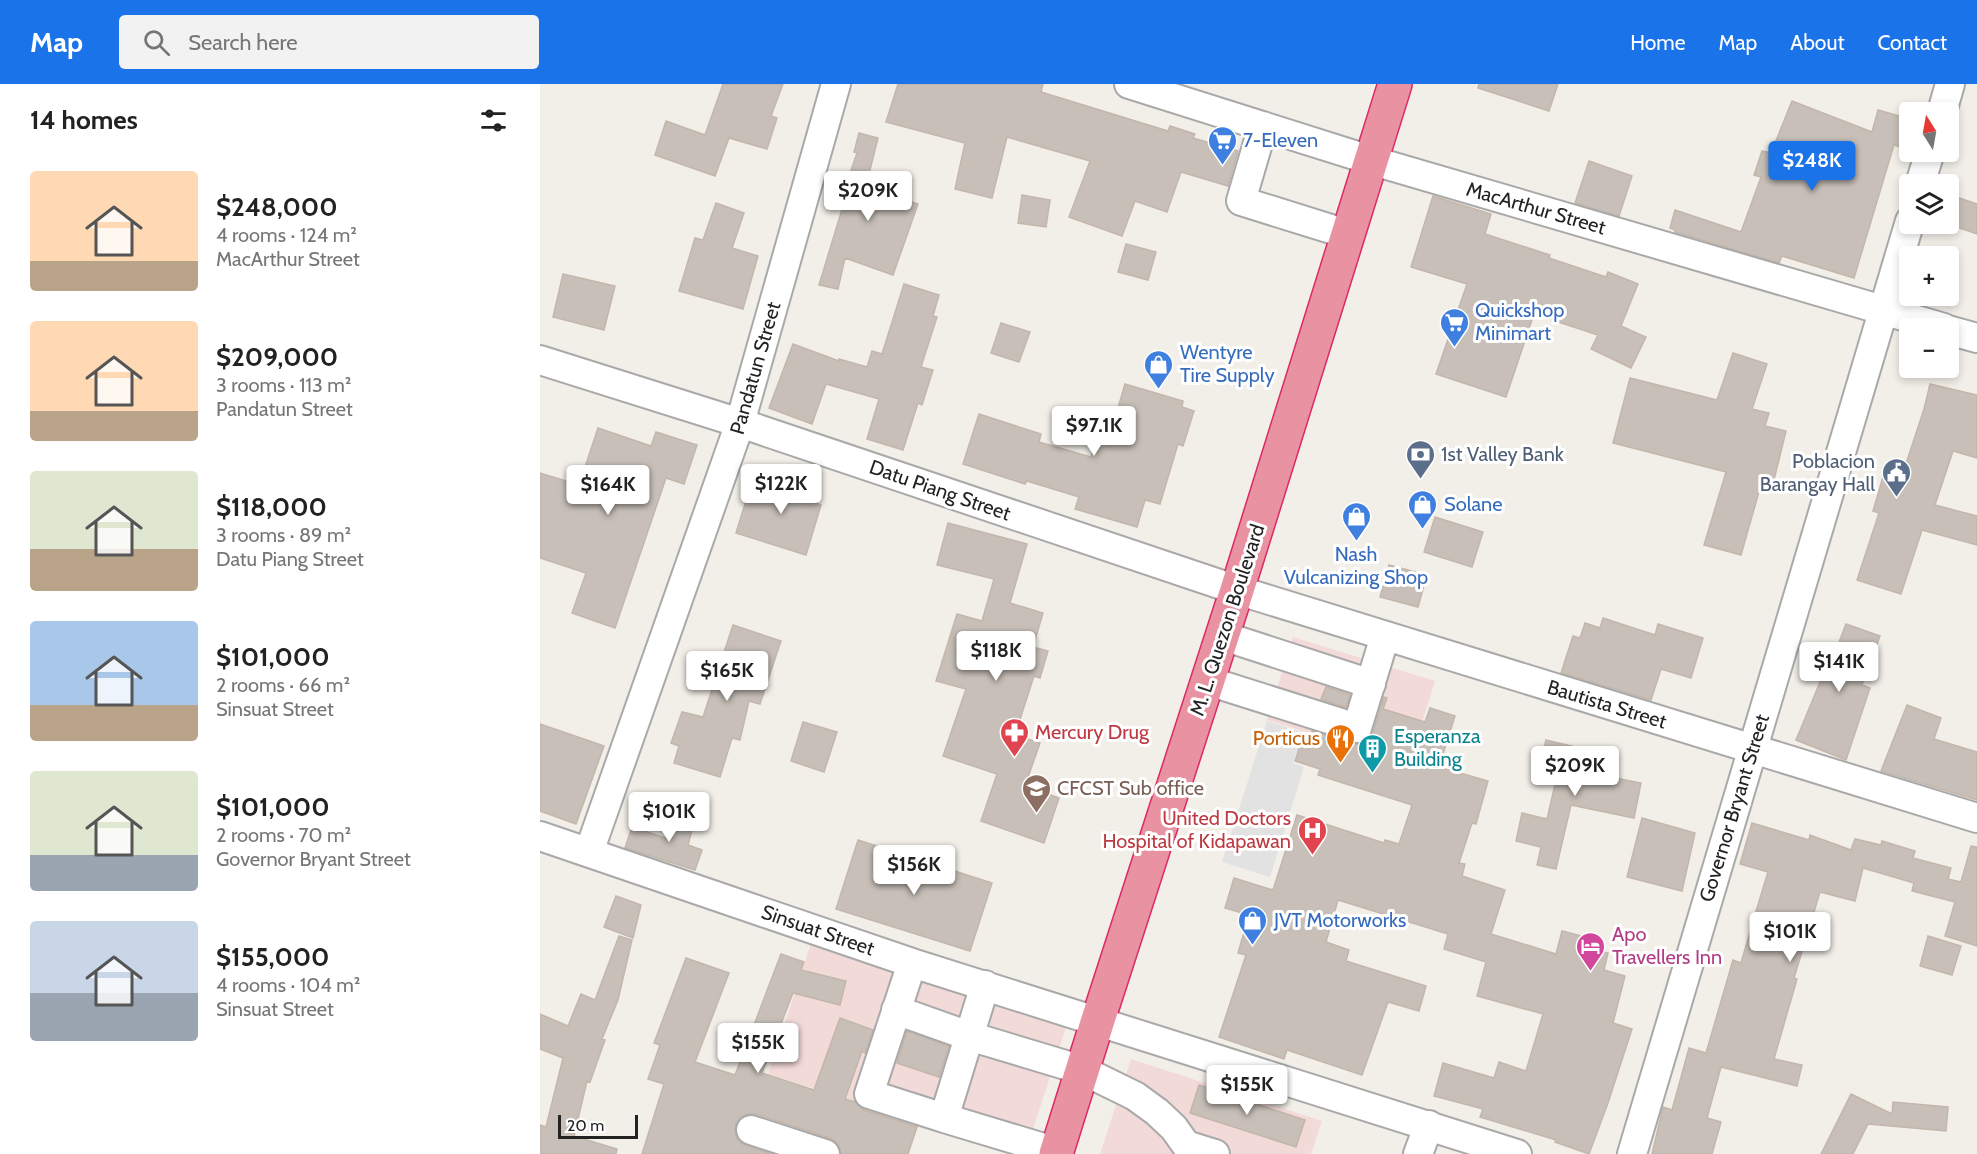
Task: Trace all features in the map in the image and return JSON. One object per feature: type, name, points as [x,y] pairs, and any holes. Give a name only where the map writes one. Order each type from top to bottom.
[{"type":"highway","name":"M. L. Quezon Boulevard","points":[[1057,1153],[1237,590],[1395,84]]},
{"type":"street","name":"Pandatun Street","points":[[589,852],[740,423],[836,84]]},
{"type":"street","name":"MacArthur Street","points":[[1128,84],[1370,160],[1910,318]]},
{"type":"street","points":[[1945,102],[1950,84]]},
{"type":"street","points":[[1263,126],[1241,201],[1347,234]]},
{"type":"street","name":"Governor Bryant Street","points":[[1632,1154],[1906,234]]},
{"type":"street","name":"MacArthur Street","points":[[1959,333],[1977,338]]},
{"type":"street","name":"Datu Piang Street","points":[[540,360],[740,423],[1237,590]]},
{"type":"street","name":"Bautista Street","points":[[1237,590],[1977,818]]},
{"type":"street","points":[[1222,636],[1371,684]]},
{"type":"street","points":[[1208,681],[1357,728],[1385,636]]},
{"type":"street","points":[[1297,709],[1311,664]]},
{"type":"street","name":"Sinsuat Street","points":[[540,836],[912,963],[1517,1154]]},
{"type":"street","points":[[912,963],[869,1094],[1057,1153]]},
{"type":"street","points":[[944,1118],[985,985]]},
{"type":"street","points":[[896,1010],[969,1036],[1082,1070],[1135,1096],[1157,1112],[1174,1128],[1185,1149],[1215,1154]]},
{"type":"street","points":[[1418,1154],[1429,1125]]},
{"type":"street","points":[[750,1130],[825,1154]]},
{"type":"shaded area","points":[[1293,637],[1435,681],[1409,763],[1267,720]]},
{"type":"shaded area","points":[[1267,721],[1303,732],[1293,763],[1304,767],[1270,877],[1222,862]]},
{"type":"shaded area","points":[[813,937],[1069,1018],[1025,1154],[768,1074]]},
{"type":"shaded area","points":[[1131,1059],[1322,1121],[1311,1154],[1100,1154]]},
{"type":"building","points":[[723,84],[783,84],[771,116],[777,118],[767,149],[729,138],[715,176],[655,155],[666,121],[705,135]]},
{"type":"building","points":[[898,84],[1043,84],[1041,92],[1168,131],[1170,126],[1195,134],[1193,138],[1238,151],[1228,186],[1181,172],[1167,212],[1135,201],[1122,236],[1069,217],[1090,161],[1007,137],[992,198],[955,189],[965,143],[886,122]]},
{"type":"building","points":[[1479,84],[1558,84],[1549,111],[1478,88]]},
{"type":"building","points":[[1792,101],[1872,132],[1878,110],[1899,116],[1899,146],[1894,145],[1854,278],[1782,256],[1779,263],[1675,232],[1670,228],[1675,210],[1741,232],[1761,177],[1754,175],[1762,151],[1771,153]]},
{"type":"building","points":[[859,133],[878,138],[866,186],[918,204],[893,275],[845,258],[838,289],[819,285],[843,206],[839,205],[857,153],[854,152]]},
{"type":"building","points":[[1589,161],[1632,176],[1619,216],[1575,203]]},
{"type":"building","points":[[1022,195],[1050,200],[1046,227],[1018,223]]},
{"type":"building","points":[[1433,196],[1491,214],[1485,234],[1550,255],[1549,258],[1606,277],[1608,272],[1638,284],[1621,326],[1646,337],[1631,368],[1591,349],[1598,335],[1534,314],[1506,397],[1436,374],[1467,284],[1411,267]]},
{"type":"building","points":[[1959,198],[1977,204],[1977,234],[1959,228]]},
{"type":"building","points":[[716,203],[744,213],[732,248],[758,256],[743,309],[679,291],[695,238],[703,240]]},
{"type":"building","points":[[1126,244],[1156,252],[1148,280],[1118,272]]},
{"type":"building","points":[[563,274],[615,286],[604,330],[553,317]]},
{"type":"building","points":[[904,284],[939,295],[933,316],[937,317],[921,367],[933,370],[922,405],[918,403],[903,450],[867,439],[879,399],[826,384],[812,424],[769,408],[793,344],[839,361],[839,359],[867,367],[872,351],[882,354]]},
{"type":"building","points":[[1001,323],[1030,332],[1019,362],[991,353]]},
{"type":"building","points":[[1733,353],[1767,364],[1752,409],[1769,413],[1765,426],[1786,431],[1773,484],[1762,481],[1741,555],[1704,545],[1726,472],[1613,443],[1630,378],[1717,400]]},
{"type":"building","points":[[1125,384],[1183,401],[1182,407],[1194,411],[1183,446],[1178,444],[1160,504],[1145,500],[1137,527],[1075,509],[1079,497],[1027,481],[1025,484],[963,464],[979,414],[1041,434],[1039,442],[1091,457],[1096,439],[1108,442]]},
{"type":"building","points":[[1930,384],[1977,395],[1977,458],[1953,451],[1935,505],[1977,516],[1977,545],[1922,530],[1901,594],[1857,580],[1879,513],[1873,511],[1883,477],[1900,482]]},
{"type":"building","points":[[598,428],[651,446],[656,432],[697,445],[684,484],[666,478],[615,628],[572,613],[586,573],[540,558],[540,473],[579,485]]},
{"type":"building","points":[[797,472],[817,478],[810,501],[821,505],[806,555],[736,533],[752,481],[791,493]]},
{"type":"building","points":[[1435,517],[1483,532],[1472,567],[1424,552]]},
{"type":"building","points":[[948,523],[1027,544],[1010,603],[1043,613],[1033,647],[1048,651],[1040,678],[1034,676],[1015,735],[1040,743],[1025,786],[1059,798],[1044,843],[981,821],[997,774],[943,756],[966,689],[936,681],[957,614],[982,621],[994,579],[937,565]]},
{"type":"building","points":[[1389,565],[1427,575],[1418,607],[1380,597]]},
{"type":"building","points":[[1603,618],[1655,635],[1658,624],[1703,638],[1691,678],[1661,669],[1651,700],[1561,673],[1573,636],[1580,638],[1585,623],[1600,628]]},
{"type":"building","points":[[1846,624],[1880,636],[1862,685],[1870,688],[1846,760],[1796,740],[1825,670],[1809,663],[1819,643],[1836,650]]},
{"type":"building","points":[[733,625],[781,641],[760,704],[749,701],[740,740],[732,738],[720,777],[674,763],[679,746],[671,743],[682,712],[703,717]]},
{"type":"building","points":[[1326,687],[1350,695],[1346,707],[1321,699]]},
{"type":"building","points":[[1384,697],[1387,698],[1383,709],[1425,722],[1430,708],[1455,716],[1439,767],[1488,781],[1476,824],[1472,823],[1459,863],[1465,864],[1462,876],[1505,890],[1491,934],[1556,954],[1562,931],[1589,938],[1586,948],[1608,953],[1604,970],[1625,976],[1613,1023],[1632,1029],[1589,1154],[1555,1142],[1556,1140],[1480,1117],[1483,1109],[1434,1096],[1443,1063],[1494,1078],[1499,1062],[1526,1071],[1543,1014],[1477,996],[1486,962],[1444,949],[1448,934],[1338,900],[1326,942],[1349,950],[1346,961],[1426,986],[1419,1011],[1388,1002],[1362,1075],[1287,1050],[1284,1059],[1219,1037],[1246,955],[1238,953],[1249,915],[1225,908],[1234,878],[1273,890],[1297,815],[1384,843],[1385,840],[1399,844],[1412,805],[1318,775],[1320,769],[1295,761],[1304,733],[1311,735],[1312,731],[1353,744],[1361,744],[1368,740],[1373,733]]},
{"type":"building","points":[[1907,705],[1941,718],[1934,739],[1977,752],[1977,800],[1881,771]]},
{"type":"building","points":[[803,722],[837,732],[824,772],[791,761]]},
{"type":"building","points":[[540,724],[604,746],[576,824],[540,811]]},
{"type":"building","points":[[1546,740],[1609,755],[1605,776],[1641,783],[1634,818],[1571,805],[1556,869],[1537,865],[1541,847],[1516,841],[1522,813],[1547,819],[1557,776],[1538,771]]},
{"type":"building","points":[[677,809],[696,815],[688,845],[702,850],[695,870],[625,848],[632,827],[668,839]]},
{"type":"building","points":[[1642,818],[1695,833],[1682,891],[1627,877]]},
{"type":"building","points":[[1752,823],[1809,840],[1810,835],[1851,850],[1855,839],[1881,845],[1882,841],[1915,851],[1913,858],[1951,868],[1948,879],[1961,882],[1971,846],[1977,847],[1977,946],[1945,936],[1955,902],[1912,891],[1914,883],[1863,868],[1855,901],[1820,892],[1794,978],[1797,979],[1774,1059],[1802,1065],[1797,1086],[1721,1067],[1707,1118],[1721,1122],[1712,1154],[1652,1154],[1663,1107],[1672,1110],[1689,1048],[1706,1053],[1733,960],[1741,963],[1768,872],[1740,864]]},
{"type":"building","points":[[858,840],[992,883],[970,951],[836,909]]},
{"type":"building","points":[[616,896],[641,905],[633,938],[604,927]]},
{"type":"building","points":[[619,936],[632,940],[618,1000],[602,1039],[605,1040],[590,1082],[587,1081],[574,1136],[617,1149],[616,1154],[540,1154],[540,1125],[546,1127],[563,1058],[540,1049],[540,1014],[568,1026],[581,994],[595,1000]]},
{"type":"building","points":[[1928,936],[1961,946],[1952,975],[1920,966]]},
{"type":"building","points":[[781,954],[804,962],[801,970],[846,981],[840,1005],[793,993],[762,1073],[814,1090],[840,1018],[873,1030],[865,1053],[862,1051],[845,1099],[855,1102],[864,1110],[917,1127],[908,1154],[841,1154],[838,1143],[830,1138],[756,1114],[748,1114],[740,1117],[736,1124],[735,1133],[738,1141],[746,1146],[772,1154],[642,1154],[664,1084],[648,1079],[660,1045],[654,1043],[686,958],[729,973],[695,1062],[735,1075]]},
{"type":"building","points":[[907,1031],[949,1046],[939,1077],[897,1063]]},
{"type":"building","points":[[1199,1085],[1305,1120],[1296,1147],[1190,1113]]},
{"type":"building","points":[[1851,1094],[1892,1114],[1893,1102],[1948,1107],[1946,1131],[1868,1124],[1853,1154],[1821,1154]]},
{"type":"place","name":"7-Eleven","points":[[1222,166]]},
{"type":"place","name":"Quickshop Minimart","points":[[1454,348]]},
{"type":"place","name":"Wentyre Tire Supply","points":[[1159,390]]},
{"type":"place","name":"1st Valley Bank","points":[[1420,480]]},
{"type":"place","name":"Poblacion Barangay Hall","points":[[1896,498]]},
{"type":"place","name":"Solane","points":[[1423,530]]},
{"type":"place","name":"Nash Vulcanizing Shop","points":[[1356,542]]},
{"type":"place","name":"Mercury Drug","points":[[1014,758]]},
{"type":"place","name":"Porticus","points":[[1341,764]]},
{"type":"place","name":"Esperanza Building","points":[[1373,774]]},
{"type":"place","name":"CFCST Sub office","points":[[1036,814]]},
{"type":"place","name":"United Doctors Hospital of Kidapawan","points":[[1312,856]]},
{"type":"place","name":"JVT Motorworks","points":[[1253,946]]},
{"type":"place","name":"Apo Travellers Inn","points":[[1591,972]]}]
